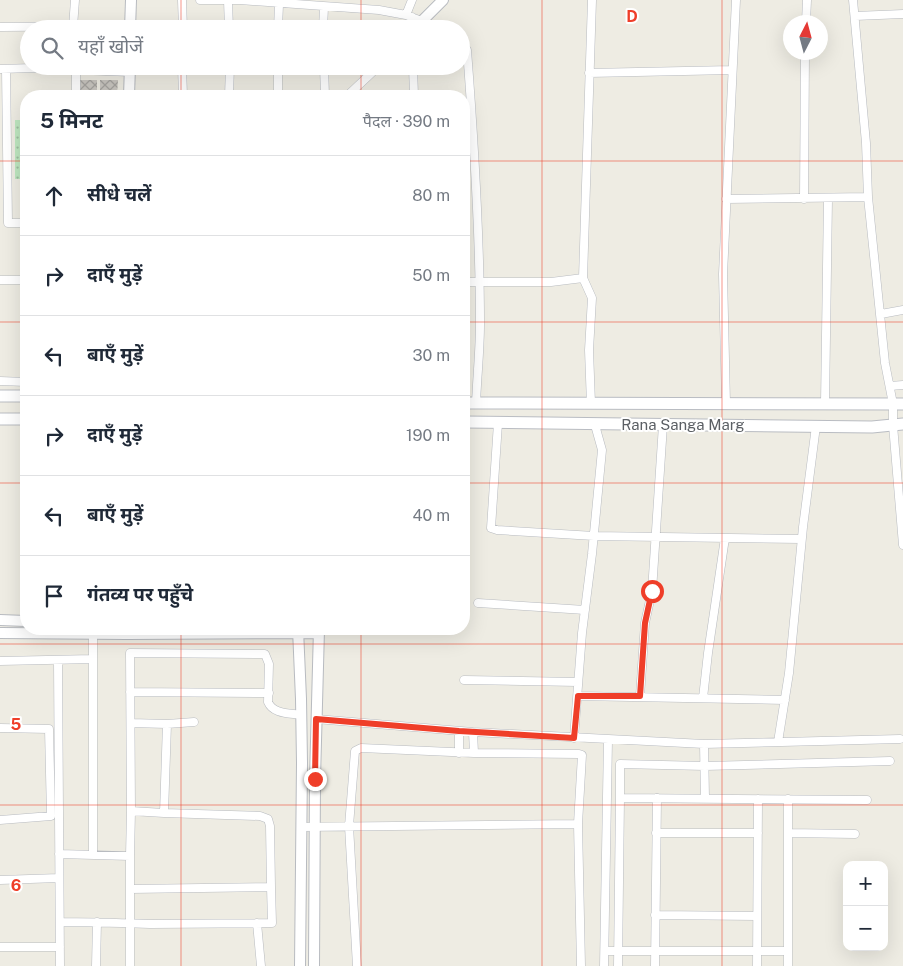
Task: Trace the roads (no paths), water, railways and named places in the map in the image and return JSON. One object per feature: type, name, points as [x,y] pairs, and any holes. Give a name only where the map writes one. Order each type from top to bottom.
[{"type":"main road","points":[[0,396],[20,396]]},
{"type":"main road","name":"Rana Sanga Marg","points":[[470,404],[898,404]]},
{"type":"main road","points":[[0,418],[20,419]]},
{"type":"main road","name":"Rana Sanga Marg","points":[[470,422],[816,426],[898,424]]},
{"type":"street","points":[[74,20],[75,0]]},
{"type":"street","points":[[130,20],[131,0]]},
{"type":"street","points":[[182,0],[183,20]]},
{"type":"street","points":[[200,0],[228,0],[379,10],[418,20]]},
{"type":"street","points":[[228,0],[229,20]]},
{"type":"street","points":[[412,0],[413,18]]},
{"type":"street","points":[[413,18],[443,0]]},
{"type":"street","points":[[591,404],[589,350],[592,298],[583,278],[592,0]]},
{"type":"street","points":[[726,404],[723,274],[736,0]]},
{"type":"street","points":[[806,15],[807,0]]},
{"type":"street","points":[[853,0],[866,143],[868,197],[886,363],[890,386],[898,404],[903,545]]},
{"type":"street","points":[[278,4],[278,20]]},
{"type":"street","points":[[323,20],[324,7]]},
{"type":"street","points":[[855,16],[903,14]]},
{"type":"street","points":[[0,27],[20,27]]},
{"type":"street","points":[[804,199],[805,60]]},
{"type":"street","points":[[20,68],[3,69],[8,223],[20,223]]},
{"type":"street","points":[[589,73],[732,70]]},
{"type":"street","points":[[76,75],[76,90]]},
{"type":"street","points":[[129,90],[130,75]]},
{"type":"street","points":[[182,75],[183,90]]},
{"type":"street","points":[[229,90],[230,75]]},
{"type":"street","points":[[278,75],[278,90]]},
{"type":"street","points":[[324,75],[325,90]]},
{"type":"street","points":[[353,90],[369,75]]},
{"type":"street","points":[[413,75],[414,90]]},
{"type":"street","points":[[469,75],[470,90]]},
{"type":"street","points":[[470,92],[480,281],[476,404]]},
{"type":"street","points":[[726,199],[868,197]]},
{"type":"street","points":[[824,404],[829,228],[828,199]]},
{"type":"street","points":[[470,282],[551,282],[583,278]]},
{"type":"street","points":[[0,280],[20,280]]},
{"type":"street","points":[[881,314],[903,310]]},
{"type":"street","points":[[0,381],[20,382]]},
{"type":"street","points":[[890,386],[903,385]]},
{"type":"street","points":[[498,423],[491,528],[497,530],[594,536],[801,539]]},
{"type":"street","points":[[574,738],[602,450],[595,425]]},
{"type":"street","points":[[640,696],[645,623],[652,591],[663,425]]},
{"type":"street","points":[[778,742],[785,700],[801,539],[816,426]]},
{"type":"street","points":[[703,698],[725,538]]},
{"type":"street","points":[[478,602],[585,610]]},
{"type":"street","points":[[0,620],[20,621]]},
{"type":"street","points":[[0,632],[20,632]]},
{"type":"street","points":[[93,635],[94,854]]},
{"type":"street","points":[[297,635],[301,715],[302,827],[300,966]]},
{"type":"street","points":[[314,966],[314,827],[319,635]]},
{"type":"street","points":[[130,966],[132,812],[130,653],[265,654],[269,664],[268,702],[270,707],[275,710],[301,715]]},
{"type":"street","points":[[0,661],[93,659]]},
{"type":"street","points":[[58,661],[60,966]]},
{"type":"street","points":[[464,680],[578,682]]},
{"type":"street","points":[[130,692],[269,693]]},
{"type":"street","points":[[578,696],[785,700]]},
{"type":"street","points":[[316,719],[473,732],[704,744],[900,739]]},
{"type":"street","points":[[131,723],[167,724],[194,722]]},
{"type":"street","points":[[164,813],[167,724]]},
{"type":"street","points":[[0,728],[49,729],[51,816],[0,820]]},
{"type":"street","points":[[459,731],[460,753]]},
{"type":"street","points":[[473,732],[474,753]]},
{"type":"street","points":[[604,966],[608,740]]},
{"type":"street","points":[[704,744],[705,798]]},
{"type":"street","points":[[357,966],[349,826],[355,751],[357,749],[582,755],[578,824],[581,966]]},
{"type":"street","points":[[618,966],[620,764],[705,766],[890,760]]},
{"type":"street","points":[[620,798],[867,800]]},
{"type":"street","points":[[655,966],[657,798]]},
{"type":"street","points":[[757,966],[758,799]]},
{"type":"street","points":[[788,799],[788,966]]},
{"type":"street","points":[[60,922],[130,924],[272,923],[270,826],[268,819],[260,816],[132,812]]},
{"type":"street","points":[[302,827],[578,824]]},
{"type":"street","points":[[656,833],[758,834]]},
{"type":"street","points":[[788,834],[856,834]]},
{"type":"street","points":[[59,854],[130,856]]},
{"type":"street","points":[[0,880],[59,878]]},
{"type":"street","points":[[130,889],[271,887]]},
{"type":"street","points":[[655,915],[757,916]]},
{"type":"street","points":[[96,966],[97,922]]},
{"type":"street","points":[[257,923],[261,966]]},
{"type":"street","points":[[0,947],[60,947]]},
{"type":"street","points":[[604,951],[788,951]]}]
